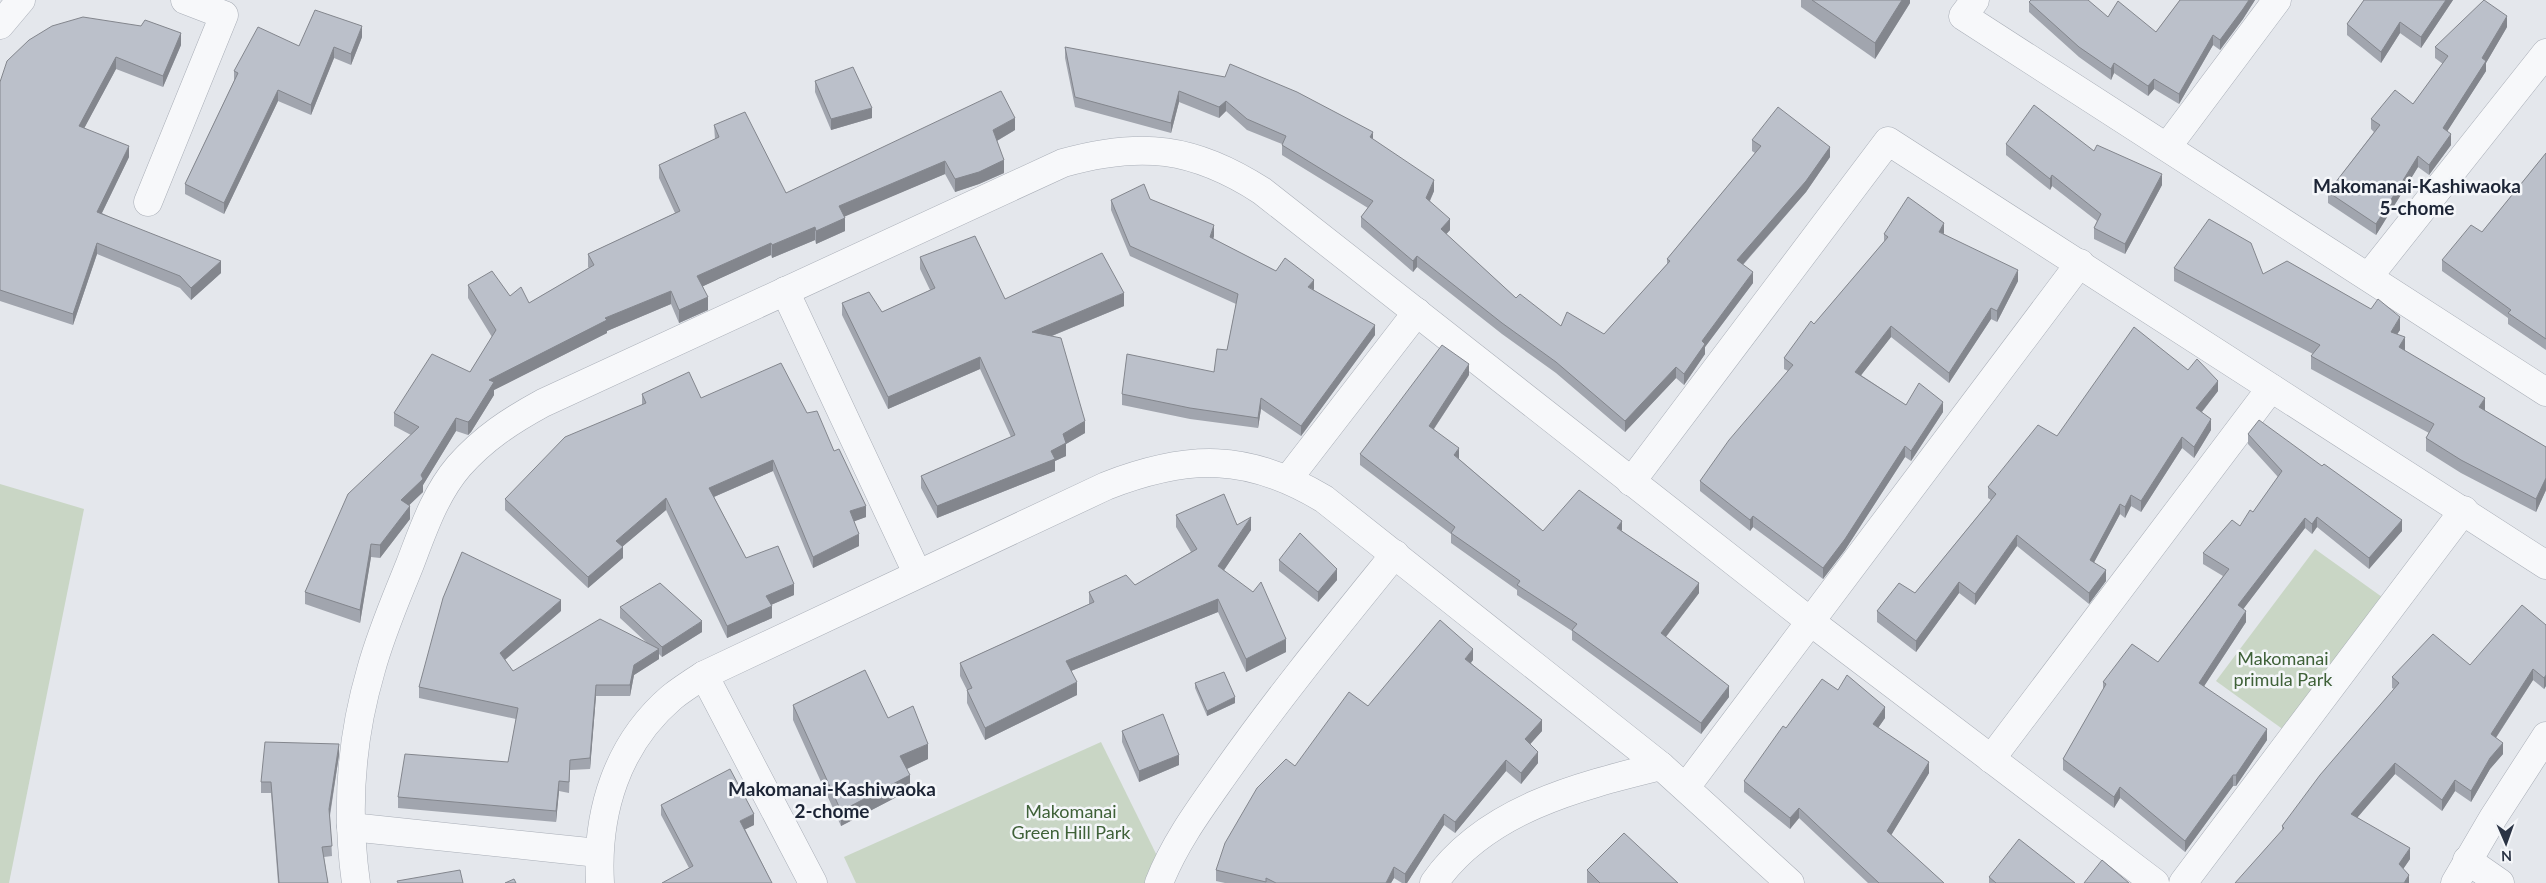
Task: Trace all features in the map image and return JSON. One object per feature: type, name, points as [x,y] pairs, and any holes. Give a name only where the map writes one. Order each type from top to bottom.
[{"type":"street","points":[[0,25],[21,0]]},
{"type":"street","points":[[148,202],[224,15],[185,0]]},
{"type":"street","points":[[1975,0],[1963,16],[2369,276],[2546,392]]},
{"type":"street","points":[[2167,148],[2277,0]]},
{"type":"street","points":[[2369,276],[2546,53]]},
{"type":"street","points":[[1631,482],[1888,141],[2464,510],[2546,565]]},
{"type":"street","points":[[356,883],[351,828],[352,778],[356,738],[370,671],[380,639],[431,512],[442,490],[458,467],[482,442],[506,424],[543,404],[1063,162],[1099,153],[1132,150],[1170,152],[1195,158],[1235,173],[1282,206],[1811,622],[2155,883]]},
{"type":"street","points":[[1686,787],[2080,263]]},
{"type":"street","points":[[785,291],[917,574]]},
{"type":"street","points":[[1288,479],[1417,312]]},
{"type":"street","points":[[1991,759],[2271,388]]},
{"type":"street","points":[[600,883],[598,853],[601,821],[610,789],[622,761],[645,725],[672,697],[704,675],[1106,486],[1140,472],[1178,464],[1207,463],[1261,469],[1288,479],[1324,499],[1661,766],[1790,883]]},
{"type":"street","points":[[2183,883],[2464,510]]},
{"type":"street","points":[[1159,883],[1168,860],[1269,709],[1395,554]]},
{"type":"street","points":[[704,675],[813,883]]},
{"type":"street","points":[[2500,883],[2461,872],[2546,736]]},
{"type":"street","points":[[1434,883],[1460,854],[1487,832],[1514,815],[1542,801],[1586,784],[1661,766]]},
{"type":"street","points":[[351,828],[598,853]]},
{"type":"green space","points":[[0,484],[84,509],[9,883],[0,883]]},
{"type":"green space","name":"Makomanai primula Park","points":[[2315,549],[2389,602],[2292,736],[2216,681]]},
{"type":"green space","name":"Makomanai Green Hill Park","points":[[1101,742],[1163,868],[1161,883],[856,883],[844,857]]},
{"type":"building","points":[[1812,0],[1902,0],[1875,43]]},
{"type":"building","points":[[2031,0],[2088,0],[2108,17],[2118,1],[2156,32],[2180,0],[2249,0],[2220,40],[2213,35],[2179,94],[2154,79],[2148,86],[2114,63],[2111,69],[2079,47],[2029,2]]},
{"type":"building","points":[[2364,0],[2446,0],[2421,37],[2400,22],[2381,52],[2347,24]]},
{"type":"building","points":[[2484,0],[2507,16],[2482,58],[2486,61],[2443,128],[2451,134],[2429,165],[2418,156],[2376,224],[2328,192],[2380,125],[2371,119],[2395,90],[2413,104],[2448,56],[2435,47]]},
{"type":"building","points":[[315,10],[362,26],[351,54],[334,47],[311,105],[278,90],[224,203],[185,184],[238,73],[234,71],[258,27],[299,46]]},
{"type":"building","points":[[83,17],[141,26],[145,20],[181,33],[163,76],[116,57],[79,126],[129,146],[97,212],[221,261],[191,288],[180,276],[97,243],[73,314],[0,290],[0,82],[7,61],[29,40],[52,26]]},
{"type":"building","points":[[1065,47],[1225,77],[1230,64],[1297,92],[1373,132],[1370,137],[1434,180],[1426,198],[1450,219],[1441,229],[1516,298],[1520,294],[1561,326],[1567,312],[1604,334],[1670,261],[1667,259],[1761,146],[1752,140],[1778,107],[1830,147],[1806,181],[1737,260],[1753,272],[1702,341],[1705,344],[1684,374],[1676,367],[1625,421],[1556,362],[1502,323],[1417,256],[1413,261],[1361,217],[1373,201],[1282,145],[1286,136],[1247,119],[1226,101],[1219,107],[1179,91],[1171,123],[1075,97]]},
{"type":"building","points":[[853,67],[872,108],[831,119],[815,81]]},
{"type":"building","points":[[1001,91],[1015,118],[993,130],[1004,160],[979,172],[955,179],[945,161],[839,206],[845,218],[816,231],[815,227],[772,245],[771,243],[697,276],[708,297],[679,310],[671,291],[605,318],[607,320],[489,380],[494,382],[471,419],[468,422],[456,418],[421,475],[423,479],[401,500],[410,506],[380,545],[371,544],[360,610],[305,592],[348,494],[419,427],[394,413],[432,354],[470,372],[496,330],[468,285],[492,271],[510,296],[521,287],[529,303],[594,265],[588,254],[680,211],[659,165],[719,137],[714,125],[745,112],[786,193]]},
{"type":"building","points":[[2034,105],[2094,151],[2097,145],[2162,174],[2125,244],[2094,228],[2101,214],[2052,175],[2050,179],[2006,144]]},
{"type":"building","points":[[2546,153],[2546,339],[2508,313],[2511,310],[2442,260],[2471,225],[2482,232]]},
{"type":"building","points":[[1144,184],[1150,199],[1214,225],[1210,237],[1276,271],[1285,258],[1314,280],[1308,287],[1375,325],[1301,426],[1261,398],[1258,418],[1190,408],[1122,394],[1127,354],[1214,372],[1217,349],[1227,350],[1238,294],[1130,246],[1111,200]]},
{"type":"building","points":[[1908,197],[1944,223],[1939,232],[2018,270],[1997,311],[1991,308],[1949,373],[1891,326],[1855,372],[1906,405],[1919,383],[1943,402],[1911,451],[1905,446],[1845,539],[1823,568],[1753,516],[1750,520],[1700,481],[1729,440],[1793,365],[1784,358],[1811,321],[1814,324],[1888,237],[1884,234]]},
{"type":"building","points":[[2209,219],[2251,243],[2263,274],[2287,261],[2371,309],[2378,299],[2400,317],[2391,332],[2405,337],[2399,347],[2485,398],[2479,407],[2546,447],[2546,478],[2536,499],[2461,460],[2426,438],[2434,424],[2311,356],[2320,345],[2174,268]]},
{"type":"building","points":[[975,236],[1005,299],[1102,253],[1124,293],[1032,332],[1061,338],[1085,421],[1063,434],[1066,443],[1051,451],[1055,459],[937,506],[921,476],[1015,435],[980,357],[888,397],[842,303],[869,292],[882,312],[935,288],[920,257]]},
{"type":"building","points":[[2134,327],[2188,370],[2197,359],[2218,381],[2196,408],[2211,419],[2194,447],[2182,437],[2141,501],[2131,495],[2125,507],[2120,504],[2090,560],[2106,570],[2089,593],[2017,535],[1975,594],[1959,582],[1916,641],[1877,611],[1899,583],[1915,593],[1996,494],[1988,487],[2038,425],[2057,436]]},
{"type":"building","points":[[1442,345],[1469,364],[1429,426],[1459,448],[1454,455],[1543,531],[1579,490],[1622,521],[1617,528],[1699,583],[1661,633],[1729,686],[1701,723],[1572,630],[1577,624],[1517,585],[1520,581],[1451,533],[1455,527],[1360,454]]},
{"type":"building","points":[[781,363],[807,413],[817,411],[834,451],[839,449],[866,506],[850,511],[859,534],[813,557],[773,460],[709,488],[746,558],[778,546],[794,584],[766,596],[772,606],[727,626],[666,498],[616,541],[623,547],[588,577],[505,499],[565,437],[646,403],[642,394],[689,372],[701,398]]},
{"type":"building","points":[[2259,420],[2322,466],[2324,464],[2402,520],[2369,558],[2317,517],[2312,524],[2305,518],[2238,605],[2246,611],[2199,683],[2267,729],[2236,775],[2233,775],[2185,841],[2120,787],[2114,797],[2063,759],[2106,684],[2103,682],[2132,644],[2158,662],[2229,569],[2203,553],[2232,520],[2240,526],[2250,510],[2253,512],[2282,471],[2248,434]]},
{"type":"building","points":[[1224,494],[1237,525],[1251,517],[1218,566],[1253,592],[1261,582],[1286,639],[1246,659],[1218,599],[1066,661],[1077,682],[985,728],[967,690],[972,688],[960,663],[1094,602],[1089,592],[1126,575],[1135,585],[1197,549],[1176,515]]},
{"type":"building","points":[[1300,533],[1337,569],[1318,592],[1279,560]]},
{"type":"building","points":[[462,552],[561,600],[500,653],[513,671],[600,619],[659,649],[634,665],[630,685],[596,685],[590,758],[570,760],[569,782],[559,781],[556,811],[398,797],[405,754],[508,762],[518,708],[419,687],[443,598]]},
{"type":"building","points":[[660,583],[702,621],[662,647],[620,607]]},
{"type":"building","points":[[2522,605],[2546,625],[2546,675],[2544,678],[2533,669],[2491,734],[2503,743],[2490,758],[2471,791],[2455,780],[2442,800],[2395,763],[2351,814],[2410,848],[2399,864],[2409,875],[2404,883],[2235,883],[2284,828],[2282,826],[2320,775],[2399,683],[2392,677],[2433,634],[2470,665]]},
{"type":"building","points":[[1440,620],[1473,649],[1465,659],[1542,720],[1525,739],[1538,752],[1521,773],[1506,760],[1455,822],[1444,814],[1405,874],[1394,867],[1386,883],[1276,883],[1266,878],[1266,882],[1216,870],[1225,843],[1257,788],[1286,759],[1295,766],[1349,692],[1368,706]]},
{"type":"building","points":[[865,670],[888,718],[913,706],[928,744],[900,756],[910,775],[841,811],[793,705]]},
{"type":"building","points":[[1224,672],[1235,697],[1207,711],[1195,683]]},
{"type":"building","points":[[1847,675],[1885,707],[1873,724],[1929,762],[1887,831],[1944,883],[1879,883],[1799,808],[1790,818],[1744,781],[1783,726],[1786,728],[1822,679],[1838,690]]},
{"type":"building","points":[[1163,714],[1179,755],[1139,771],[1122,731]]},
{"type":"building","points":[[265,742],[339,744],[329,809],[332,846],[322,847],[328,883],[279,883],[271,782],[261,782]]},
{"type":"building","points":[[730,769],[754,814],[740,821],[772,883],[662,883],[693,866],[661,805]]},
{"type":"building","points":[[1624,833],[1678,883],[1600,883],[1587,870]]},
{"type":"building","points":[[2019,839],[2075,883],[1996,883],[1989,877]]},
{"type":"building","points":[[2102,860],[2129,883],[2084,883]]},
{"type":"building","points":[[460,870],[463,883],[398,883],[397,881]]},
{"type":"building","points":[[514,879],[516,883],[505,883]]},
{"type":"district","name":"Makomanai-Kashiwaoka 5-chome","points":[[2417,197]]},
{"type":"district","name":"Makomanai-Kashiwaoka 2-chome","points":[[832,800]]}]
